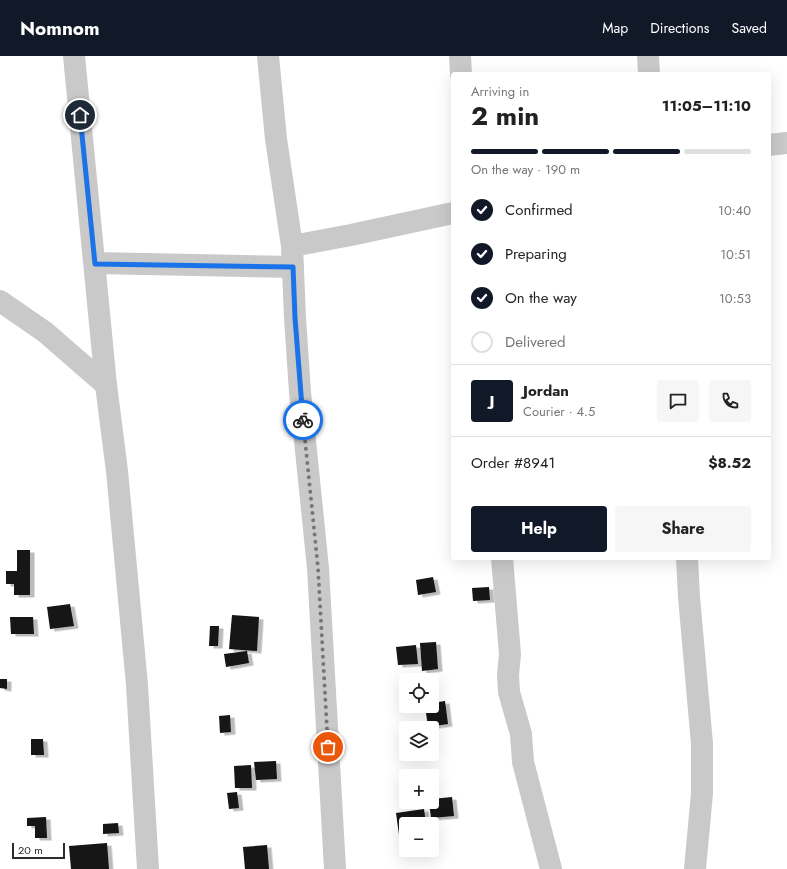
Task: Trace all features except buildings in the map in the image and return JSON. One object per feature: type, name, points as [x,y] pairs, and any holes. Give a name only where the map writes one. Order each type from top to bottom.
[{"type":"street","points":[[74,56],[106,385],[117,471],[137,685],[148,869]]},
{"type":"street","points":[[268,56],[276,139],[292,256],[300,392],[318,568],[335,869]]},
{"type":"street","points":[[460,56],[461,72]]},
{"type":"street","points":[[648,56],[649,72]]},
{"type":"street","points":[[771,145],[787,143]]},
{"type":"street","points":[[95,264],[292,256],[358,234],[451,213]]},
{"type":"street","points":[[0,301],[45,332],[106,385]]},
{"type":"street","points":[[502,560],[510,654],[508,692],[520,734],[523,762],[551,869]]},
{"type":"street","points":[[686,560],[702,744],[702,793],[695,869]]},
{"type":"way so far","points":[[303,420],[318,568],[328,747]]},
{"type":"route","points":[[80,115],[95,264],[293,267],[295,318],[303,420]]}]
